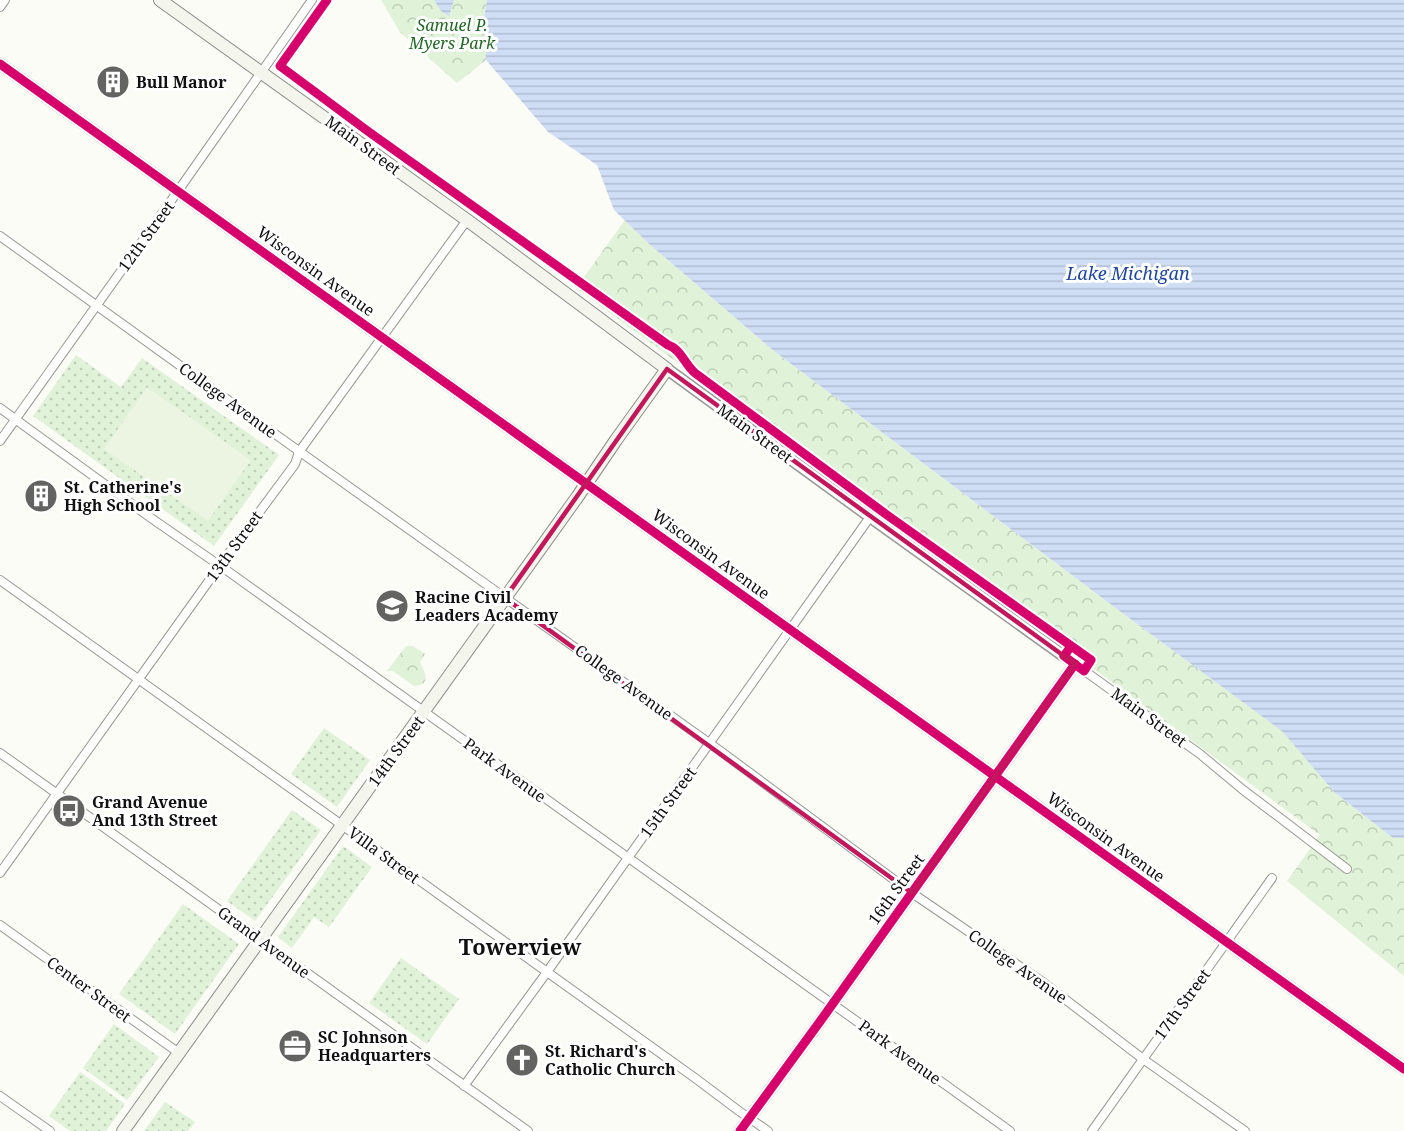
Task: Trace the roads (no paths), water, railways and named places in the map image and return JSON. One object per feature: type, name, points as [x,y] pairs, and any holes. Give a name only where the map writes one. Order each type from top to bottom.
[{"type":"main road","name":"Main Street","points":[[160,0],[467,220],[667,369]]},
{"type":"main road","name":"14th Street","points":[[123,1131],[506,598],[667,369]]},
{"type":"street","points":[[0,7],[5,0]]},
{"type":"street","name":"12th Street","points":[[0,441],[312,0]]},
{"type":"street","name":"Wisconsin Avenue","points":[[0,64],[1404,1068]]},
{"type":"street","name":"13th Street","points":[[0,873],[295,464],[299,452],[467,220]]},
{"type":"street","name":"College Avenue","points":[[0,236],[710,744],[912,893],[1044,983],[1143,1059],[1245,1131]]},
{"type":"street","name":"Main Street","points":[[667,369],[1200,754],[1347,869]]},
{"type":"street","name":"Park Avenue","points":[[0,408],[1010,1131]]},
{"type":"street","name":"15th Street","points":[[464,1086],[870,517]]},
{"type":"street","name":"Villa Street","points":[[0,580],[768,1131]]},
{"type":"street","name":"16th Street","points":[[740,1131],[1075,664]]},
{"type":"street","name":"Grand Avenue","points":[[0,753],[528,1131]]},
{"type":"street","name":"17th Street","points":[[1092,1131],[1272,878]]},
{"type":"street","name":"Center Street","points":[[0,925],[179,1053]]},
{"type":"street","points":[[0,1096],[50,1131]]},
{"type":"water","points":[[434,0],[454,0],[449,16],[441,11]]},
{"type":"water","name":"Lake Michigan","points":[[487,0],[1404,0],[1404,838],[1393,838],[1334,792],[1283,732],[774,351],[648,243],[614,210],[597,165],[548,132],[486,60],[484,18]]},
{"type":"place","name":"Bull Manor","points":[[113,82]]},
{"type":"place","name":"St. Catherine's High School","points":[[41,496]]},
{"type":"place","name":"Racine Civil Leaders Academy","points":[[392,606]]},
{"type":"place","name":"Grand Avenue And 13th Street","points":[[69,811]]},
{"type":"place","name":"SC Johnson Headquarters","points":[[295,1046]]},
{"type":"place","name":"St. Richard's Catholic Church","points":[[522,1060]]},
{"type":"district","name":"Towerview","points":[[520,947]]},
{"type":"park label","name":"Samuel P. Myers Park","points":[[452,34]]}]
